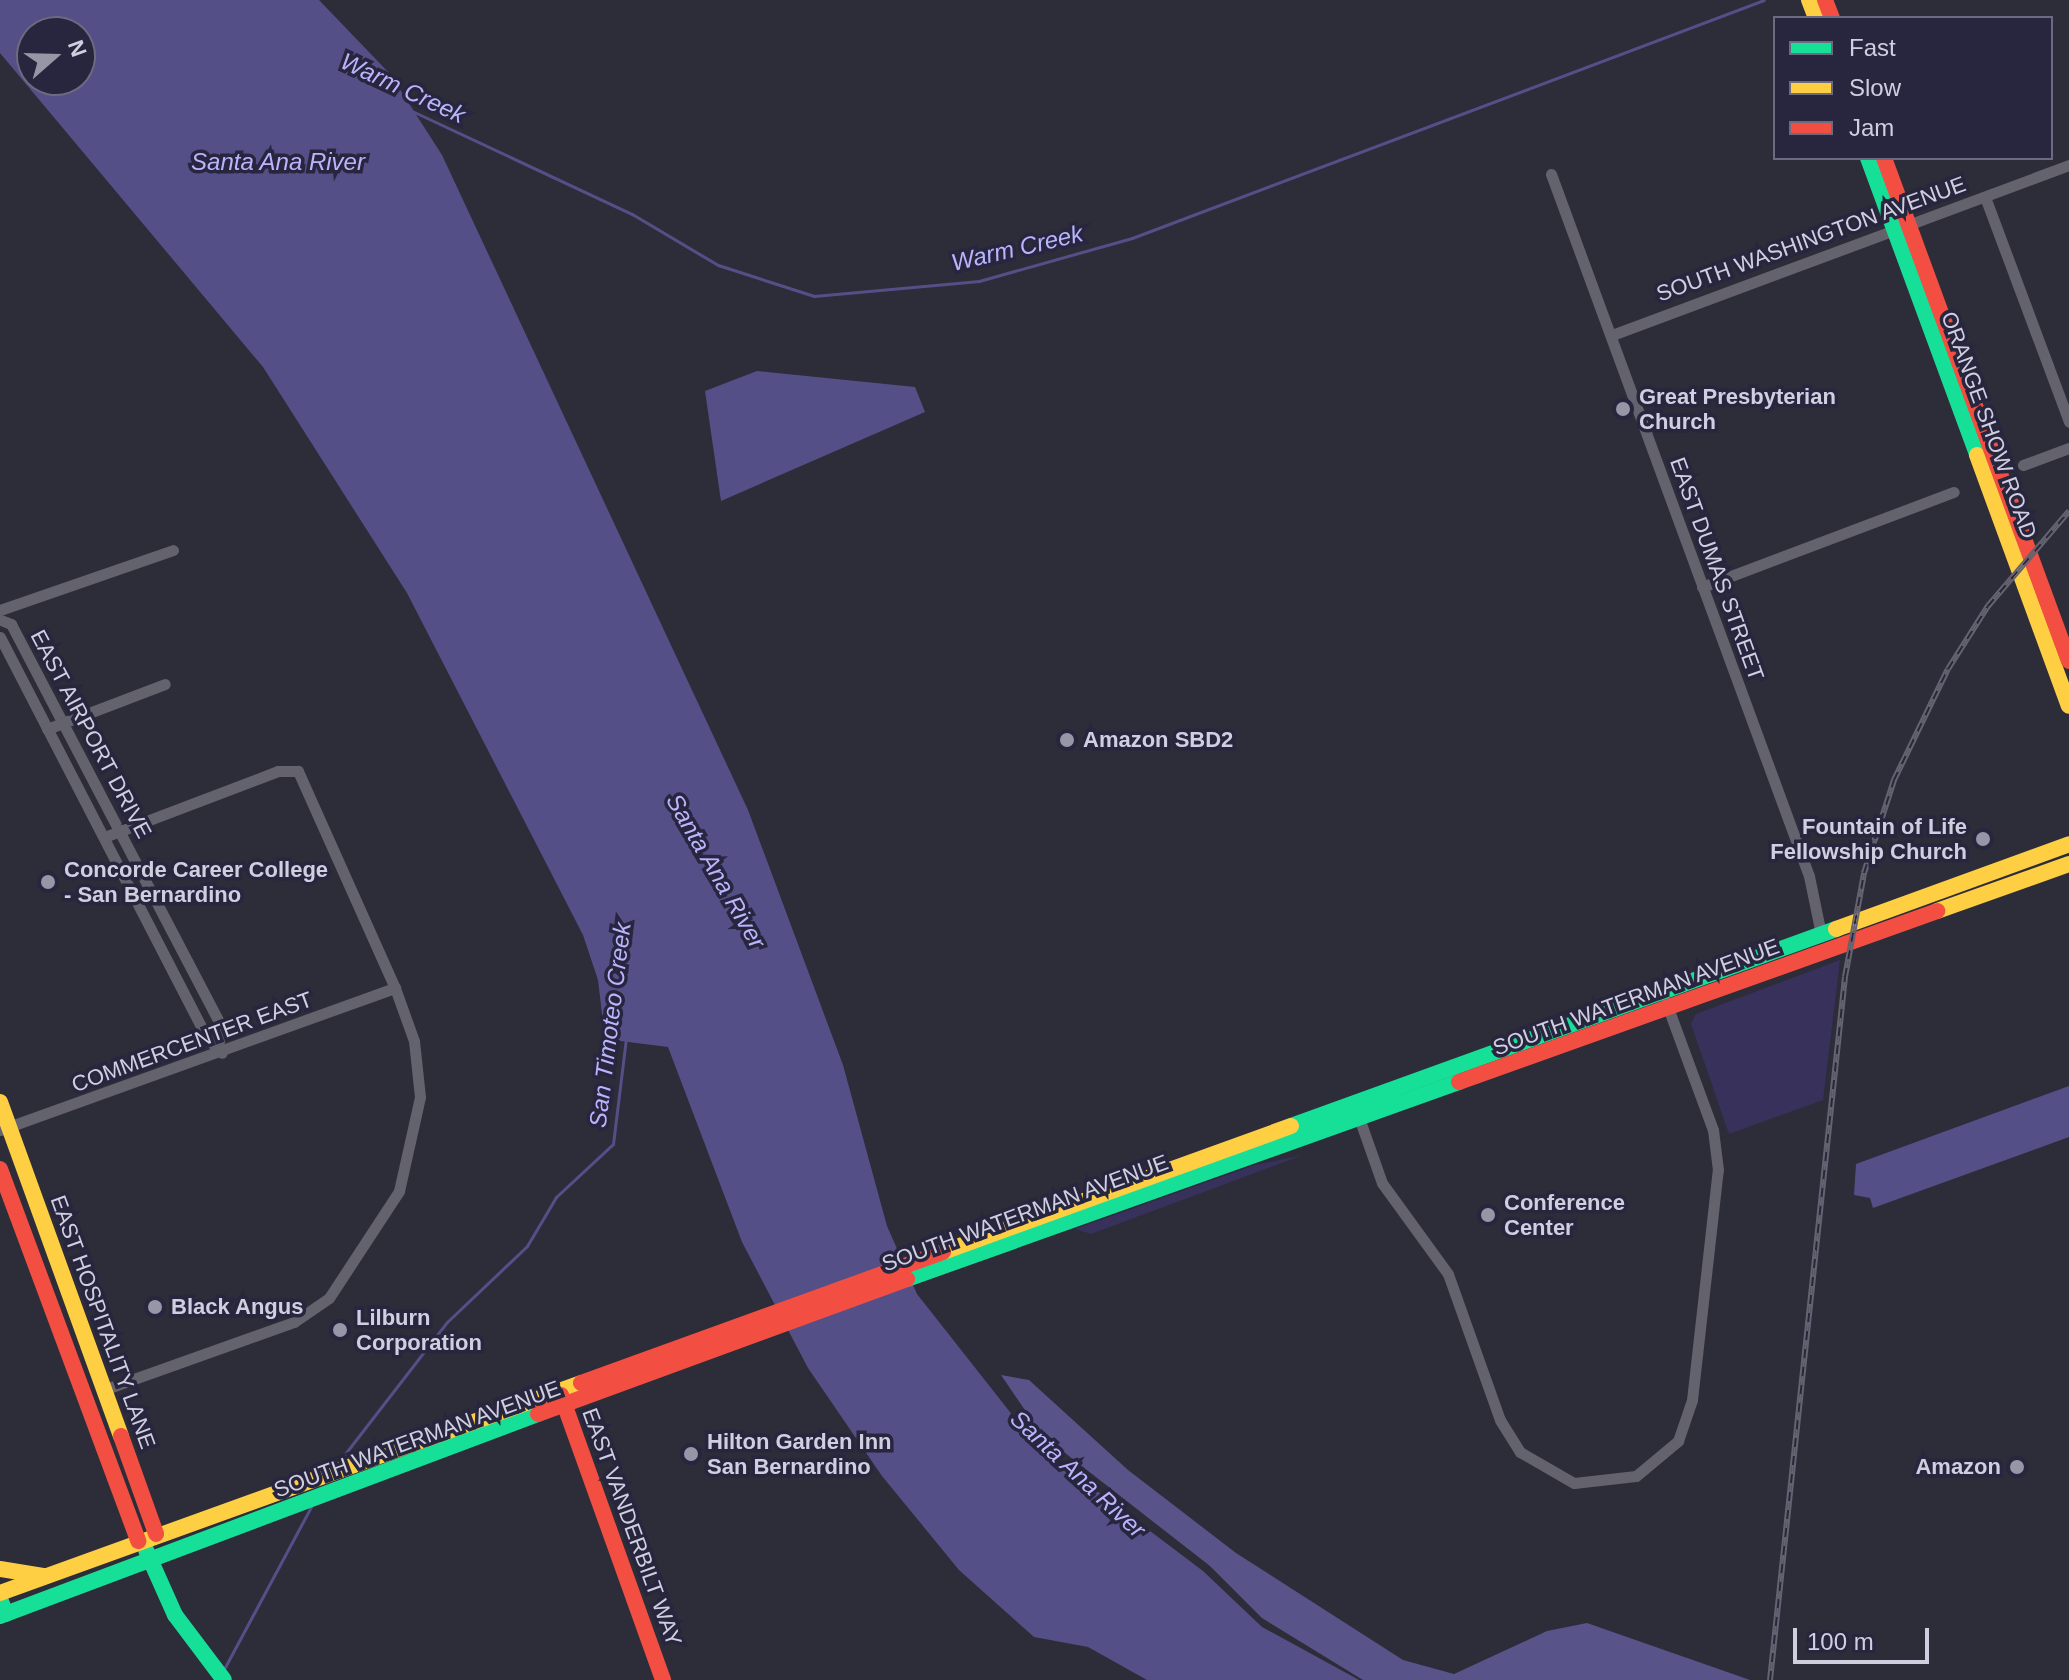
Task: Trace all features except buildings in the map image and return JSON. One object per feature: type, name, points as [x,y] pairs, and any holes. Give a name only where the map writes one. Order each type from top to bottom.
[{"type":"main road","name":"ORANGE SHOW ROAD","points":[[1869,160],[1902,227],[2069,661]]},
{"type":"main road","name":"ORANGE SHOW ROAD","points":[[1885,160],[1902,227],[2069,706]]},
{"type":"main road","name":"SOUTH WATERMAN AVENUE","points":[[1,1606],[44,1576],[156,1534],[559,1390],[768,1322],[1356,1111],[1821,934],[2069,844]]},
{"type":"main road","name":"SOUTH WATERMAN AVENUE","points":[[1356,1111],[1668,1011],[2069,864]]},
{"type":"main road","name":"EAST HOSPITALITY LANE","points":[[0,1102],[5,1129],[156,1534],[154,1559]]},
{"type":"main road","name":"EAST HOSPITALITY LANE","points":[[0,1169],[138,1541],[154,1559],[175,1615],[224,1680]]},
{"type":"main road","name":"SOUTH WATERMAN AVENUE","points":[[1,1606],[154,1559],[336,1493],[565,1408],[768,1322]]},
{"type":"main road","name":"EAST VANDERBILT WAY","points":[[559,1390],[663,1680]]},
{"type":"main road","points":[[0,1569],[44,1576]]},
{"type":"street","name":"SOUTH WASHINGTON AVENUE","points":[[1612,335],[2069,165]]},
{"type":"street","name":"EAST DUMAS STREET","points":[[1551,174],[1809,876],[1821,934]]},
{"type":"street","points":[[1985,197],[2069,422]]},
{"type":"street","points":[[2023,465],[2069,448]]},
{"type":"street","points":[[1702,587],[1954,492]]},
{"type":"street","points":[[0,610],[173,550]]},
{"type":"street","name":"EAST AIRPORT DRIVE","points":[[0,619],[11,624],[223,1029],[220,1049]]},
{"type":"street","name":"EAST AIRPORT DRIVE","points":[[0,637],[207,1038],[220,1049]]},
{"type":"street","points":[[47,729],[165,684]]},
{"type":"street","points":[[103,1390],[294,1322],[329,1298],[399,1191],[420,1097],[414,1041],[395,988],[308,782],[298,771],[278,771],[104,837]]},
{"type":"street","name":"COMMERCENTER EAST","points":[[5,1129],[395,988]]},
{"type":"street","points":[[1356,1111],[1392,1202],[1448,1274],[1500,1420],[1520,1452],[1552,1477],[1596,1485],[1659,1462],[1678,1441],[1692,1400],[1718,1170],[1713,1130],[1663,994]]},
{"type":"shaded area","points":[[1840,960],[1823,1100],[1729,1134],[1691,1024],[1696,1014]]},
{"type":"shaded area","points":[[1303,1155],[1091,1234],[1075,1229],[1255,1165]]},
{"type":"shaded area","points":[[1001,1375],[1029,1380],[1128,1470],[1236,1553],[1403,1660],[1454,1674],[1547,1631],[1587,1623],[1750,1680],[1363,1680],[1262,1618],[1210,1566],[1042,1435]]},
{"type":"water","name":"Santa Ana River","points":[[0,0],[319,0],[390,74],[442,155],[748,810],[843,1065],[887,1226],[917,1294],[1036,1445],[1203,1571],[1262,1627],[1359,1680],[1147,1680],[1088,1647],[1034,1637],[959,1570],[882,1476],[808,1368],[742,1242],[668,1047],[605,1039],[598,980],[583,935],[407,593],[263,367],[36,96],[96,96],[96,16],[16,16],[16,72],[0,53]]},
{"type":"water","points":[[757,371],[915,387],[925,412],[721,501],[705,391]]},
{"type":"water","points":[[2069,1086],[2069,1137],[1873,1208],[1870,1198],[1854,1195],[1856,1164]]},
{"type":"waterway","name":"Warm Creek","points":[[412,111],[632,214],[718,265],[814,296],[979,281],[1132,238],[1764,0]]},
{"type":"waterway","name":"San Timoteo Creek","points":[[338,1463],[447,1322],[527,1246],[556,1197],[613,1144],[626,1038]]},
{"type":"waterway","name":"San Timoteo Creek","points":[[224,1669],[311,1507]]},
{"type":"railway","points":[[1770,1680],[1845,977],[1864,873],[1894,780],[1948,669],[1988,606],[2069,511]]},
{"type":"traffic: fast","points":[[1869,160],[1977,455]]},
{"type":"traffic: fast","points":[[1291,1126],[1836,929]]},
{"type":"traffic: fast","points":[[907,1279],[1459,1082]]},
{"type":"traffic: fast","points":[[0,1616],[538,1414]]},
{"type":"traffic: fast","points":[[146,1550],[175,1615],[224,1680]]},
{"type":"traffic: fast","points":[[0,1599],[6,1614]]},
{"type":"traffic: slow","points":[[1809,0],[1815,16]]},
{"type":"traffic: slow","points":[[1977,455],[2069,706]]},
{"type":"traffic: slow","points":[[1836,929],[2069,844]]},
{"type":"traffic: slow","points":[[1937,911],[2069,864]]},
{"type":"traffic: slow","points":[[0,1102],[121,1436]]},
{"type":"traffic: slow","points":[[943,1252],[1291,1126]]},
{"type":"traffic: slow","points":[[0,1593],[581,1383]]},
{"type":"traffic: slow","points":[[0,1569],[44,1576]]},
{"type":"traffic: jam","points":[[1825,0],[1831,16]]},
{"type":"traffic: jam","points":[[1885,160],[2069,661]]},
{"type":"traffic: jam","points":[[1459,1082],[1937,911]]},
{"type":"traffic: jam","points":[[0,1169],[138,1541]]},
{"type":"traffic: jam","points":[[581,1383],[943,1252]]},
{"type":"traffic: jam","points":[[538,1414],[907,1279]]},
{"type":"traffic: jam","points":[[561,1395],[663,1680]]},
{"type":"traffic: jam","points":[[121,1436],[156,1534]]},
{"type":"place","name":"Great Presbyterian Church","points":[[1623,409]]},
{"type":"place","name":"Amazon SBD2","points":[[1067,740]]},
{"type":"place","name":"Fountain of Life Fellowship Church","points":[[1983,839]]},
{"type":"place","name":"Concorde Career College - San Bernardino","points":[[48,882]]},
{"type":"place","name":"Conference Center","points":[[1488,1215]]},
{"type":"place","name":"Black Angus","points":[[155,1307]]},
{"type":"place","name":"Lilburn Corporation","points":[[340,1330]]},
{"type":"place","name":"Hilton Garden Inn San Bernardino","points":[[691,1454]]},
{"type":"place","name":"Amazon","points":[[2017,1467]]}]
